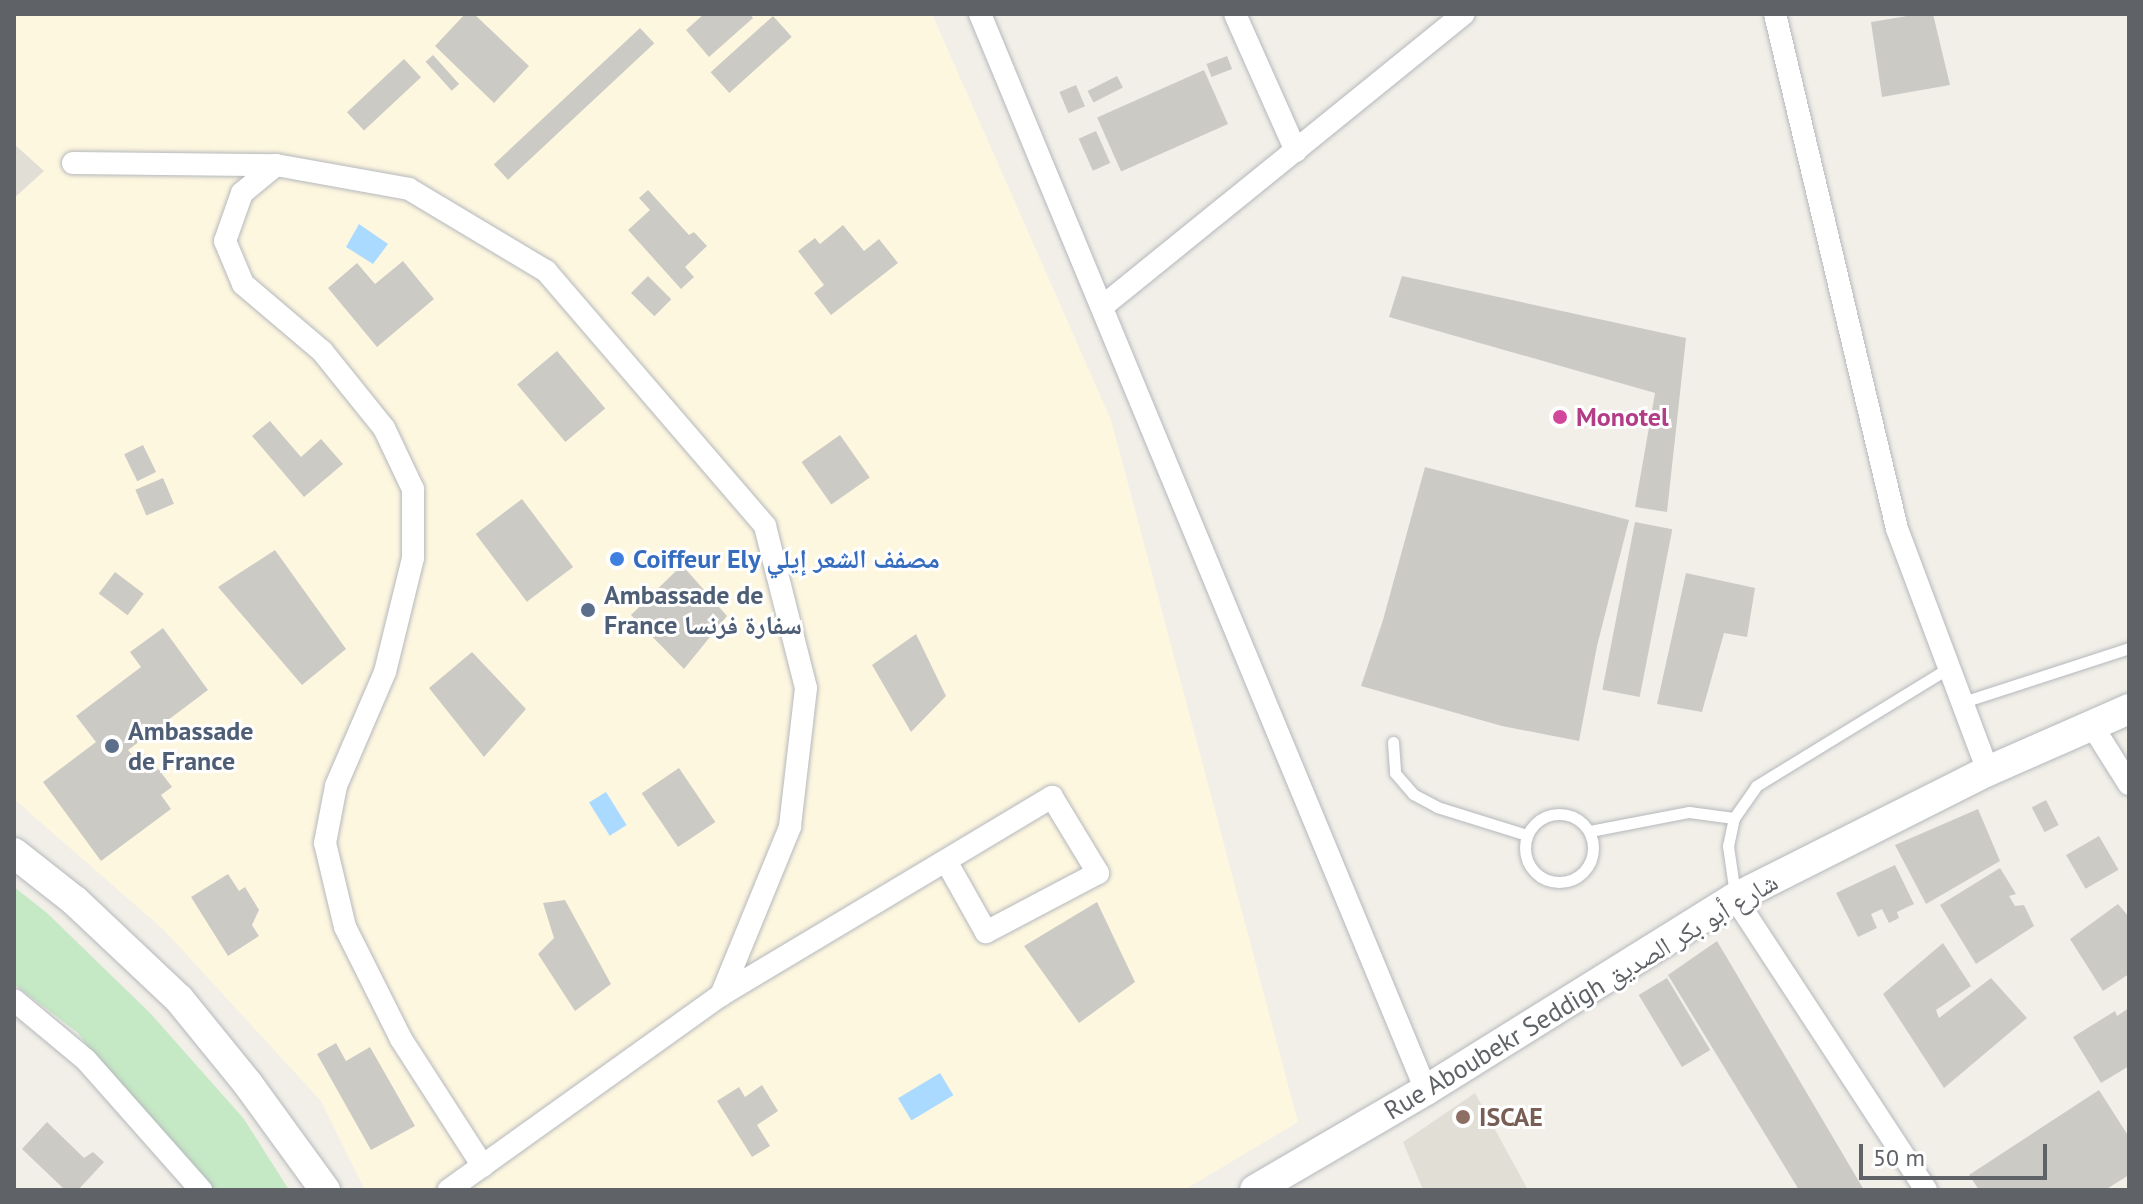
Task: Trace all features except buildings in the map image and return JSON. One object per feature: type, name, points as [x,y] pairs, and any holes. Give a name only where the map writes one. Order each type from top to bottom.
[{"type":"street","points":[[980,14],[1426,1090]]},
{"type":"street","points":[[1235,14],[1296,151]]},
{"type":"street","points":[[1103,306],[1464,14]]},
{"type":"street","points":[[1775,14],[1897,529],[1988,771]]},
{"type":"street","points":[[73,163],[276,165],[409,189],[546,271],[765,526],[806,688],[790,827],[721,995]]},
{"type":"street","points":[[276,165],[242,193],[225,241],[243,284],[322,351],[384,428],[413,489],[413,558],[385,672],[336,786],[325,843],[345,927],[401,1039],[483,1166]]},
{"type":"street","name":"Rue Aboubekr Seddigh شارع أبو بكر الصديق","points":[[1255,1190],[1426,1090],[1735,898],[1988,771],[2129,709]]},
{"type":"street","points":[[2091,724],[2129,784]]},
{"type":"street","points":[[449,1190],[721,995],[1052,797],[1098,873],[986,932],[946,861]]},
{"type":"street","points":[[14,853],[75,901],[179,999],[248,1084],[325,1190]]},
{"type":"street","points":[[1735,898],[1926,1190]]},
{"type":"street","points":[[14,1000],[86,1060],[201,1190]]},
{"type":"lane","points":[[1963,702],[2129,648]]},
{"type":"lane","points":[[1735,898],[1728,846],[1734,818],[1756,786],[1950,667]]},
{"type":"lane","points":[[1393,742],[1395,773],[1413,794],[1437,807],[1527,835]]},
{"type":"lane","points":[[1590,831],[1689,812],[1734,818]]},
{"type":"lane","points":[[1565,814],[1579,820],[1590,831],[1594,846],[1591,862],[1582,874],[1569,882],[1554,883],[1539,877],[1529,865],[1525,850],[1527,835],[1536,822],[1550,815],[1565,814]]},
{"type":"shaded area","name":"Ambassade de France سفارة فرنسا","points":[[14,14],[932,14],[1111,420],[1298,1122],[1184,1190],[365,1190],[321,1101],[164,930],[14,799],[14,198],[44,171],[14,144]]},
{"type":"shaded area","points":[[14,144],[44,171],[14,198]]},
{"type":"shaded area","name":"ISCAE","points":[[1475,1093],[1528,1190],[1423,1190],[1403,1142]]},
{"type":"green space","points":[[14,887],[47,913],[151,1014],[244,1119],[289,1190],[193,1190],[78,1033],[14,984]]},
{"type":"water","points":[[359,224],[388,244],[373,264],[346,247]]},
{"type":"water","points":[[606,792],[627,825],[610,836],[589,803]]},
{"type":"water","points":[[940,1073],[953,1095],[911,1121],[898,1098]]},
{"type":"place","name":"Monotel","points":[[1560,417]]},
{"type":"place","name":"Coiffeur Ely مصفف الشعر إيلي","points":[[617,559]]},
{"type":"place","name":"Ambassade de France سفارة فرنسا","points":[[588,610]]},
{"type":"place","name":"Ambassade de France","points":[[112,746]]},
{"type":"place","name":"ISCAE","points":[[1463,1117]]}]
